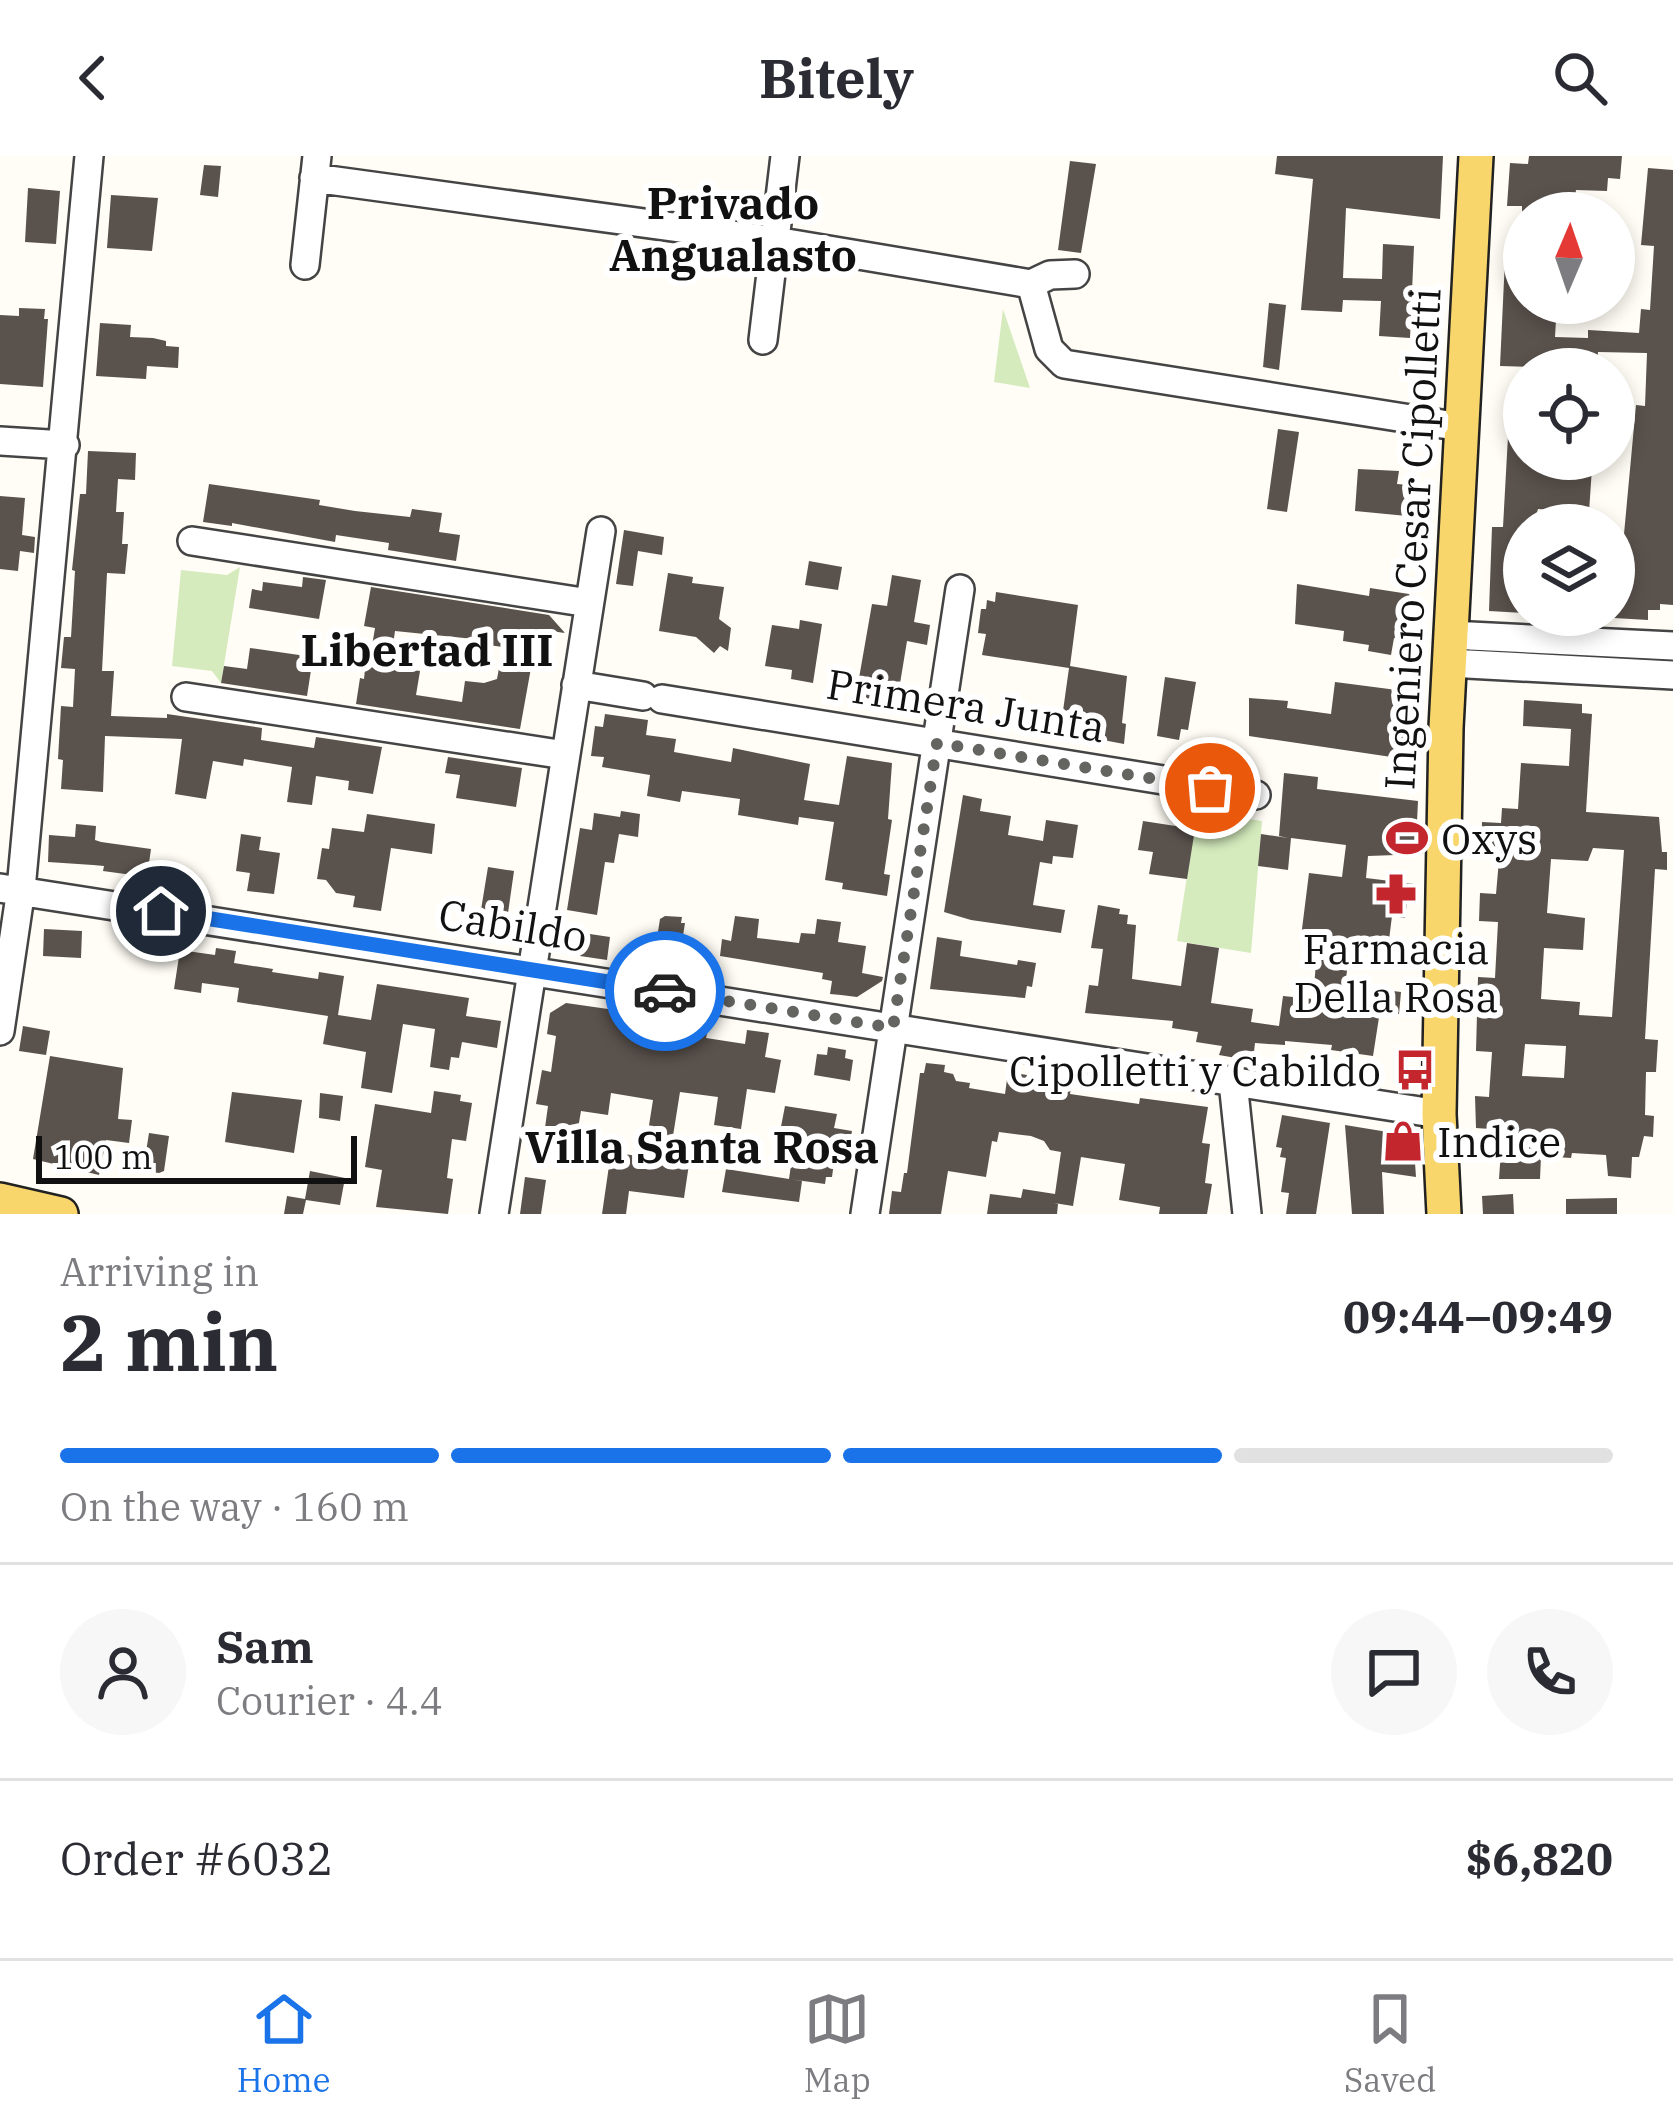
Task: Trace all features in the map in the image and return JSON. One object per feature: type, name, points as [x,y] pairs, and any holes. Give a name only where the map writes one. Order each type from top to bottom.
[{"type":"main road","name":"Ingeniero Cesar Cipolletti","points":[[1444,1214],[1439,1114],[1449,649],[1476,156]]},
{"type":"main road","points":[[0,1200],[61,1214]]},
{"type":"street","points":[[0,1031],[10,889],[64,445],[89,156]]},
{"type":"street","points":[[763,340],[785,156]]},
{"type":"street","points":[[305,265],[316,167],[1031,284],[1050,274],[1075,274]]},
{"type":"street","points":[[1031,284],[1049,349],[1064,364],[1461,427]]},
{"type":"street","points":[[0,441],[64,445]]},
{"type":"street","points":[[494,1214],[601,531]]},
{"type":"street","points":[[192,541],[589,603]]},
{"type":"street","points":[[865,1214],[960,589]]},
{"type":"street","points":[[1449,649],[1673,646]]},
{"type":"street","points":[[1449,649],[1673,675]]},
{"type":"street","name":"Primera Junta","points":[[576,685],[1256,795]]},
{"type":"street","points":[[186,697],[565,755]]},
{"type":"street","name":"Cabildo","points":[[10,889],[1439,1114]]},
{"type":"street","points":[[1233,1082],[1247,1214]]},
{"type":"green space","points":[[1003,309],[1030,388],[994,382]]},
{"type":"green space","points":[[240,567],[221,683],[212,671],[172,666],[181,570],[227,575]]},
{"type":"green space","points":[[1197,811],[1262,821],[1251,953],[1177,941]]},
{"type":"building","points":[[1277,156],[1443,156],[1440,219],[1346,208],[1343,278],[1382,279],[1383,244],[1414,246],[1410,338],[1379,336],[1381,301],[1343,300],[1342,312],[1301,310],[1313,179],[1275,174]]},
{"type":"building","points":[[1529,156],[1622,156],[1620,179],[1608,178],[1607,191],[1508,192],[1510,163],[1528,164]]},
{"type":"building","points":[[1070,161],[1096,164],[1081,253],[1058,250]]},
{"type":"building","points":[[204,165],[221,166],[218,197],[200,195]]},
{"type":"building","points":[[1648,168],[1673,170],[1673,605],[1648,610],[1648,620],[1635,619],[1635,504],[1627,504],[1629,480],[1635,480],[1636,405],[1645,406],[1647,353],[1635,353],[1635,348],[1503,348],[1500,366],[1503,302],[1503,324],[1556,324],[1555,337],[1588,338],[1588,330],[1639,333],[1641,309],[1650,310],[1654,246],[1641,245]]},
{"type":"building","points":[[28,188],[60,191],[56,244],[25,242]]},
{"type":"building","points":[[111,195],[158,198],[152,251],[107,248]]},
{"type":"building","points":[[1269,303],[1286,305],[1279,370],[1263,367]]},
{"type":"building","points":[[19,308],[45,309],[43,387],[0,384],[0,315],[19,316]]},
{"type":"building","points":[[100,323],[131,325],[130,337],[153,338],[179,347],[178,368],[147,366],[146,379],[96,376]]},
{"type":"building","points":[[1278,429],[1299,432],[1287,512],[1267,509]]},
{"type":"building","points":[[88,451],[136,453],[135,480],[118,479],[116,512],[124,512],[122,544],[128,544],[125,574],[107,573],[102,671],[114,671],[111,716],[167,718],[167,714],[262,728],[261,740],[314,748],[316,737],[382,747],[373,794],[348,790],[349,781],[316,776],[312,805],[287,802],[292,767],[244,759],[243,766],[213,761],[206,799],[175,794],[182,739],[105,736],[103,792],[61,789],[61,706],[73,707],[75,669],[61,668],[64,637],[71,637],[72,570],[80,494],[86,494]]},
{"type":"building","points":[[1358,469],[1399,471],[1397,484],[1410,485],[1407,516],[1355,511]]},
{"type":"building","points":[[1506,480],[1591,480],[1590,504],[1504,504]]},
{"type":"building","points":[[209,484],[320,500],[319,505],[355,511],[410,517],[412,509],[442,513],[439,532],[460,535],[456,561],[388,550],[389,543],[336,535],[335,542],[203,522]]},
{"type":"building","points":[[0,496],[25,498],[22,535],[35,537],[34,553],[20,551],[18,571],[0,569]]},
{"type":"building","points":[[1492,527],[1503,527],[1503,612],[1489,611]]},
{"type":"building","points":[[624,530],[664,537],[662,555],[638,551],[633,586],[616,584]]},
{"type":"building","points":[[809,561],[842,567],[838,590],[805,585]]},
{"type":"building","points":[[668,573],[693,577],[692,583],[724,587],[719,619],[731,628],[728,651],[720,646],[714,653],[696,637],[659,631]]},
{"type":"building","points":[[892,575],[921,580],[914,622],[930,625],[927,645],[907,641],[896,708],[855,701],[872,604],[887,606]]},
{"type":"building","points":[[303,577],[326,580],[319,619],[249,608],[252,589],[262,591],[263,582],[302,587]]},
{"type":"building","points":[[1297,584],[1369,596],[1370,588],[1409,594],[1416,609],[1405,616],[1391,655],[1368,651],[1369,645],[1343,641],[1344,631],[1295,624]]},
{"type":"building","points":[[371,587],[549,615],[565,633],[538,629],[520,729],[356,704],[375,628],[364,626]],"holes":[[[395,631],[474,639],[473,643],[503,647],[497,679],[465,681],[462,702],[416,695],[420,671],[390,667]]]},
{"type":"building","points":[[996,592],[1078,605],[1070,666],[1127,676],[1124,744],[1103,740],[1105,722],[1062,718],[1069,668],[982,655],[986,634],[978,633],[981,609],[986,609],[987,600],[995,602]]},
{"type":"building","points":[[800,620],[822,624],[813,683],[791,679],[792,670],[765,666],[772,625],[799,629]]},
{"type":"building","points":[[250,648],[313,657],[307,696],[221,683],[224,666],[247,669]]},
{"type":"building","points":[[1165,677],[1196,682],[1188,730],[1181,729],[1179,740],[1157,736]]},
{"type":"building","points":[[1335,682],[1420,693],[1420,716],[1411,715],[1405,759],[1249,736],[1249,698],[1288,701],[1287,708],[1331,714]]},
{"type":"building","points":[[1524,700],[1582,704],[1582,713],[1592,714],[1586,812],[1659,817],[1667,870],[1655,869],[1645,1039],[1658,1040],[1656,1072],[1646,1072],[1645,1115],[1654,1116],[1653,1137],[1644,1136],[1639,1157],[1632,1157],[1631,1178],[1608,1176],[1606,1155],[1572,1153],[1571,1158],[1541,1156],[1540,1179],[1499,1179],[1501,1150],[1496,1150],[1496,1139],[1490,1139],[1490,1129],[1476,1128],[1475,1096],[1489,1097],[1492,1052],[1476,1051],[1478,977],[1495,978],[1498,922],[1479,921],[1480,893],[1496,894],[1499,860],[1496,853],[1481,852],[1482,822],[1501,823],[1502,808],[1518,809],[1521,763],[1569,766],[1571,729],[1523,726]],"holes":[[[1593,848],[1624,850],[1612,1017],[1579,1015],[1580,1002],[1541,999],[1544,948],[1583,950],[1585,918],[1547,913],[1551,859],[1588,861]],[[1525,1044],[1566,1046],[1564,1078],[1522,1076]]]},
{"type":"building","points":[[605,714],[648,720],[646,735],[676,739],[674,752],[731,762],[733,748],[810,764],[804,800],[839,805],[847,756],[892,763],[888,819],[892,820],[884,874],[890,875],[887,896],[842,889],[843,883],[825,880],[834,822],[799,817],[798,825],[738,815],[740,799],[682,791],[680,802],[647,796],[650,775],[602,767],[604,757],[591,756],[595,726],[603,727]]},
{"type":"building","points":[[448,757],[522,768],[516,807],[456,798],[460,775],[445,773]]},
{"type":"building","points":[[1284,773],[1318,777],[1317,789],[1418,801],[1423,854],[1368,856],[1366,878],[1415,884],[1415,904],[1407,903],[1405,918],[1392,916],[1388,948],[1351,943],[1345,985],[1401,992],[1399,1014],[1380,1011],[1373,1056],[1331,1050],[1332,1045],[1285,1041],[1285,1045],[1255,1043],[1253,1061],[1219,1055],[1222,1046],[1196,1042],[1198,1032],[1172,1028],[1173,1021],[1085,1013],[1089,985],[1098,986],[1103,949],[1091,948],[1098,905],[1120,909],[1119,914],[1128,915],[1127,924],[1136,925],[1132,979],[1181,986],[1187,943],[1219,948],[1211,1003],[1253,1009],[1251,1022],[1279,1026],[1283,996],[1313,999],[1318,939],[1301,937],[1309,873],[1342,877],[1346,845],[1291,838],[1288,870],[1258,866],[1261,834],[1288,838],[1279,836]]},
{"type":"building","points":[[963,795],[982,799],[980,811],[1011,816],[1008,835],[1043,841],[1046,820],[1078,825],[1073,858],[1053,856],[1052,864],[1040,862],[1033,905],[1065,910],[1061,933],[944,912]]},
{"type":"building","points":[[621,811],[640,814],[638,837],[619,834],[614,863],[605,862],[597,915],[567,910],[580,828],[592,830],[594,813],[620,817]]},
{"type":"building","points":[[367,814],[435,824],[432,854],[391,848],[381,911],[353,907],[355,896],[336,893],[326,880],[317,879],[322,848],[329,849],[332,828],[364,832]]},
{"type":"building","points":[[1143,821],[1195,829],[1187,879],[1149,874],[1153,852],[1138,850]]},
{"type":"building","points":[[76,824],[96,826],[95,840],[101,842],[151,849],[147,877],[103,871],[104,866],[48,862],[49,835],[75,837]]},
{"type":"building","points":[[241,834],[261,837],[259,850],[280,853],[274,894],[247,891],[250,873],[236,871]]},
{"type":"building","points":[[488,867],[514,871],[507,920],[480,916]]},
{"type":"building","points":[[735,916],[759,919],[757,938],[799,943],[801,933],[815,934],[817,919],[841,922],[838,942],[866,946],[862,973],[883,977],[882,981],[857,997],[830,994],[832,981],[822,979],[823,973],[720,956],[722,939],[731,941]]},
{"type":"building","points":[[682,917],[685,923],[679,961],[654,957],[660,919]]},
{"type":"building","points":[[44,929],[82,931],[81,958],[43,956]]},
{"type":"building","points":[[583,933],[610,937],[607,960],[580,956]]},
{"type":"building","points":[[937,937],[962,941],[960,956],[1017,965],[1018,960],[1036,963],[1032,987],[1027,986],[1025,998],[930,989]]},
{"type":"building","points":[[216,948],[236,951],[234,963],[272,972],[318,979],[319,972],[344,976],[338,1015],[371,1020],[377,984],[469,998],[466,1016],[501,1021],[497,1048],[462,1042],[459,1058],[451,1057],[449,1070],[430,1067],[435,1029],[403,1024],[392,1093],[361,1088],[366,1052],[323,1044],[328,1016],[237,1002],[239,988],[202,983],[201,993],[174,989],[180,950],[215,955]]},
{"type":"building","points":[[566,1003],[622,1011],[621,1022],[745,1044],[747,1030],[769,1033],[765,1057],[781,1060],[775,1093],[747,1089],[741,1129],[714,1125],[718,1097],[680,1092],[669,1161],[689,1164],[684,1198],[629,1191],[626,1214],[602,1214],[611,1152],[644,1157],[653,1100],[611,1093],[608,1115],[581,1111],[575,1146],[543,1142],[548,1106],[536,1104],[542,1070],[551,1072],[556,1036],[547,1034],[550,1013]]},
{"type":"building","points":[[23,1026],[50,1031],[46,1055],[19,1051]]},
{"type":"building","points":[[828,1047],[846,1050],[845,1058],[853,1060],[850,1081],[814,1075],[817,1054],[827,1055]]},
{"type":"building","points":[[50,1056],[123,1068],[118,1119],[132,1120],[129,1143],[106,1140],[99,1175],[33,1159]]},
{"type":"building","points":[[926,1063],[945,1065],[944,1072],[953,1074],[956,1081],[970,1083],[969,1088],[1005,1094],[1008,1072],[1040,1077],[1039,1084],[1071,1088],[1070,1094],[1208,1107],[1202,1143],[1210,1144],[1205,1183],[1212,1184],[1207,1214],[1159,1214],[1160,1207],[1119,1200],[1125,1164],[1081,1157],[1073,1206],[1054,1203],[1057,1214],[987,1214],[990,1194],[1021,1198],[1023,1189],[1055,1194],[1061,1152],[1031,1136],[999,1132],[997,1142],[992,1141],[986,1177],[948,1171],[941,1214],[889,1214],[892,1191],[901,1192],[907,1173],[920,1073]]},
{"type":"building","points":[[434,1091],[461,1095],[460,1101],[472,1103],[466,1141],[452,1139],[448,1214],[376,1207],[382,1170],[365,1167],[375,1104],[431,1113]]},
{"type":"building","points":[[232,1092],[302,1100],[294,1153],[225,1142]]},
{"type":"building","points":[[320,1093],[343,1096],[340,1121],[319,1118]]},
{"type":"building","points":[[785,1106],[837,1114],[834,1128],[852,1131],[846,1164],[834,1162],[832,1177],[826,1177],[825,1184],[789,1179],[794,1144],[778,1142]]},
{"type":"building","points":[[1282,1115],[1330,1123],[1316,1214],[1286,1214],[1289,1193],[1281,1192],[1286,1158],[1280,1157],[1282,1148],[1276,1147]]},
{"type":"building","points":[[1345,1125],[1400,1134],[1414,1148],[1416,1177],[1382,1172],[1384,1214],[1352,1214]]},
{"type":"building","points":[[149,1133],[169,1136],[164,1171],[159,1173],[143,1171]]},
{"type":"building","points":[[726,1169],[802,1181],[799,1202],[722,1192]]},
{"type":"building","points":[[310,1171],[345,1178],[340,1205],[306,1200],[303,1214],[284,1214],[287,1196],[305,1199]]},
{"type":"building","points":[[525,1177],[546,1180],[541,1214],[520,1214]]},
{"type":"building","points":[[1513,1194],[1514,1214],[1483,1214],[1482,1196]]},
{"type":"building","points":[[1617,1198],[1617,1214],[1566,1214],[1566,1199]]},
{"type":"way so far","points":[[665,991],[893,1028],[937,743],[1210,788]]},
{"type":"place","name":"Oxys","points":[[1407,838]]},
{"type":"place","name":"Farmacia Della Rosa","points":[[1396,894]]},
{"type":"place","name":"Cipolletti y Cabildo","points":[[1415,1070]]},
{"type":"place","name":"Indice","points":[[1403,1141]]},
{"type":"district","name":"Privado Angualasto","points":[[733,228]]},
{"type":"district","name":"Libertad III","points":[[427,649]]},
{"type":"district","name":"Villa Santa Rosa","points":[[702,1146]]},
{"type":"route","points":[[161,911],[665,991]]}]
